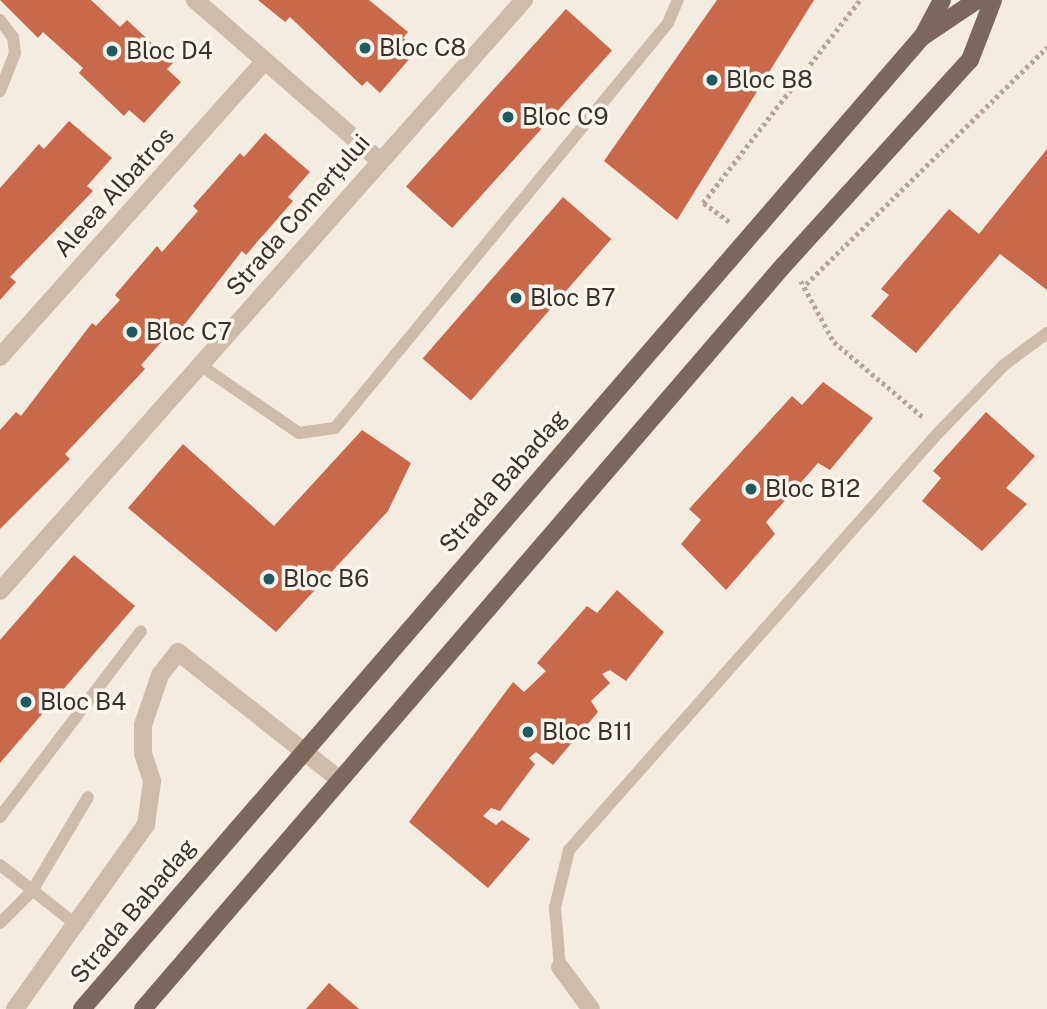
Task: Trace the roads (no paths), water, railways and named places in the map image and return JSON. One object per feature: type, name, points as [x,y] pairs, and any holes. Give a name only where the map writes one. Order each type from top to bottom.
[{"type":"main road","points":[[922,37],[942,0]]},
{"type":"main road","name":"Strada Babadag","points":[[82,1009],[303,749],[922,37],[977,0]]},
{"type":"main road","points":[[143,1009],[783,266],[970,60],[993,0]]},
{"type":"street","points":[[195,0],[378,159]]},
{"type":"street","name":"Strada Comerțului","points":[[4,579],[200,365],[378,159],[524,0]]},
{"type":"street","name":"Aleea Albatros","points":[[0,357],[265,61]]},
{"type":"street","points":[[15,1009],[78,926],[146,825],[152,781],[143,754],[144,726],[160,675],[178,652],[339,779]]},
{"type":"street","points":[[560,967],[591,1009]]},
{"type":"lane","points":[[200,365],[299,433],[335,428],[668,23],[678,0]]},
{"type":"lane","points":[[0,20],[13,37],[15,53],[0,91]]},
{"type":"lane","points":[[560,967],[555,907],[569,850],[939,432],[1004,365],[1047,333]]},
{"type":"lane","points":[[0,817],[141,631]]},
{"type":"lane","points":[[0,923],[32,891],[88,797]]},
{"type":"lane","points":[[0,865],[78,926]]},
{"type":"place","name":"Bloc C8","points":[[365,48]]},
{"type":"place","name":"Bloc D4","points":[[112,51]]},
{"type":"place","name":"Bloc B8","points":[[712,80]]},
{"type":"place","name":"Bloc C9","points":[[508,117]]},
{"type":"place","name":"Bloc B7","points":[[516,298]]},
{"type":"place","name":"Bloc C7","points":[[132,332]]},
{"type":"place","name":"Bloc B12","points":[[751,489]]},
{"type":"place","name":"Bloc B6","points":[[269,579]]},
{"type":"place","name":"Bloc B4","points":[[26,702]]},
{"type":"place","name":"Bloc B11","points":[[528,732]]}]
